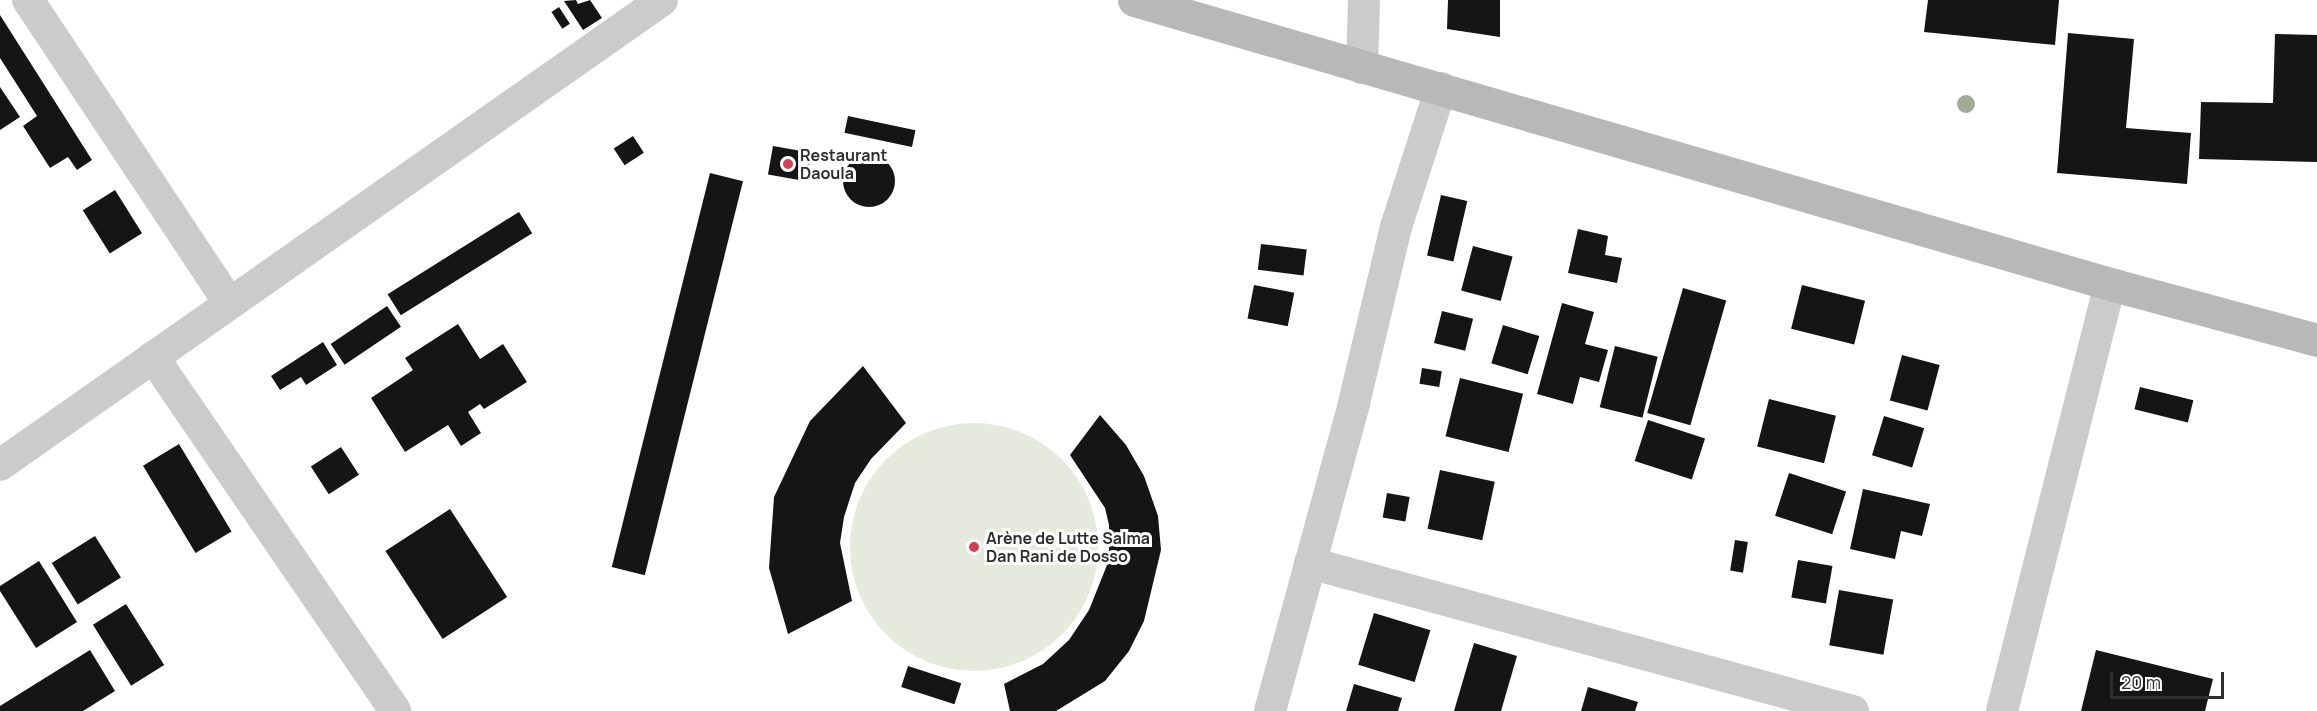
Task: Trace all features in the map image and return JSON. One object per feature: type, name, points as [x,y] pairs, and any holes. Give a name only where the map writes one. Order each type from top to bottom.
[{"type":"main road","points":[[1134,0],[2110,284],[2317,340]]},
{"type":"street","points":[[28,0],[229,303]]},
{"type":"street","points":[[0,465],[662,0]]},
{"type":"street","points":[[1362,68],[1364,0]]},
{"type":"street","points":[[1270,711],[1354,403],[1396,227],[1441,88]]},
{"type":"street","points":[[2002,711],[2110,284]]},
{"type":"street","points":[[153,357],[395,711]]},
{"type":"street","points":[[1310,563],[1853,711]]},
{"type":"shaded area","name":"Arène de Lutte Salma Dan Rani de Dosso","points":[[974,423],[1010,429],[1032,438],[1052,451],[1070,469],[1083,489],[1092,511],[1098,547],[1092,583],[1083,605],[1070,625],[1052,643],[1032,656],[1010,665],[974,671],[938,665],[916,656],[896,643],[878,625],[865,605],[856,583],[850,547],[856,511],[865,489],[878,469],[896,451],[916,438],[938,429]]},
{"type":"building","points":[[576,0],[578,4],[590,0],[602,18],[583,30],[564,1]]},
{"type":"building","points":[[1448,0],[1500,0],[1500,37],[1447,29]]},
{"type":"building","points":[[1928,0],[2059,0],[2055,45],[1924,32]]},
{"type":"building","points":[[559,7],[570,24],[562,29],[551,12]]},
{"type":"building","points":[[0,15],[92,160],[77,170],[68,157],[50,168],[23,126],[37,116],[0,58]]},
{"type":"building","points":[[2068,33],[2134,39],[2126,128],[2191,133],[2187,184],[2057,173]]},
{"type":"building","points":[[2275,34],[2317,35],[2317,162],[2199,159],[2201,102],[2273,103]]},
{"type":"building","points":[[0,87],[20,117],[0,130]]},
{"type":"building","points":[[848,116],[915,130],[912,147],[844,133]]},
{"type":"building","points":[[633,136],[644,153],[625,165],[614,149]]},
{"type":"building","points":[[773,146],[811,153],[806,181],[768,175]]},
{"type":"building","points":[[864,155],[874,155],[888,162],[895,181],[888,200],[874,207],[864,207],[854,203],[847,196],[843,186],[843,176],[847,166],[854,159]]},
{"type":"building","points":[[710,173],[743,181],[645,575],[612,567]]},
{"type":"building","points":[[115,190],[142,233],[110,253],[83,210]]},
{"type":"building","points":[[1441,195],[1467,201],[1453,261],[1427,255]]},
{"type":"building","points":[[519,212],[532,233],[401,315],[388,294]]},
{"type":"building","points":[[1578,229],[1608,236],[1605,255],[1622,258],[1617,283],[1568,273]]},
{"type":"building","points":[[1261,244],[1307,250],[1303,275],[1258,270]]},
{"type":"building","points":[[1473,246],[1513,257],[1501,301],[1461,290]]},
{"type":"building","points":[[1254,285],[1294,293],[1288,326],[1248,318]]},
{"type":"building","points":[[1802,285],[1865,301],[1854,344],[1791,329]]},
{"type":"building","points":[[1683,288],[1726,300],[1690,425],[1647,413]]},
{"type":"building","points":[[1562,303],[1594,312],[1585,344],[1608,350],[1599,382],[1580,377],[1573,404],[1537,394]]},
{"type":"building","points":[[387,306],[401,327],[345,365],[331,344]]},
{"type":"building","points":[[1442,311],[1473,319],[1465,351],[1434,343]]},
{"type":"building","points":[[458,324],[480,359],[503,344],[527,382],[484,409],[480,404],[468,412],[481,433],[461,446],[448,425],[405,452],[371,398],[413,370],[405,358]]},
{"type":"building","points":[[1503,325],[1539,336],[1528,374],[1491,363]]},
{"type":"building","points":[[323,342],[337,365],[306,385],[301,377],[280,390],[271,376]]},
{"type":"building","points":[[1615,346],[1658,357],[1642,418],[1600,407]]},
{"type":"building","points":[[1902,355],[1940,365],[1928,410],[1890,400]]},
{"type":"building","points":[[863,366],[906,423],[871,459],[855,483],[844,517],[840,543],[852,601],[788,634],[769,568],[774,497],[810,421]]},
{"type":"building","points":[[1422,368],[1442,371],[1439,387],[1419,384]]},
{"type":"building","points":[[1460,378],[1523,394],[1509,452],[1445,436]]},
{"type":"building","points":[[2140,387],[2193,400],[2188,423],[2134,409]]},
{"type":"building","points":[[1769,399],[1836,416],[1824,463],[1757,447]]},
{"type":"building","points":[[1100,415],[1126,445],[1144,476],[1158,516],[1161,550],[1144,621],[1129,651],[1105,681],[1056,711],[1010,711],[1004,684],[1043,664],[1069,640],[1089,610],[1109,560],[1109,525],[1105,508],[1070,455]]},
{"type":"building","points":[[1884,416],[1924,428],[1912,467],[1872,455]]},
{"type":"building","points":[[1648,420],[1705,439],[1692,479],[1635,461]]},
{"type":"building","points":[[179,444],[232,531],[196,553],[143,466]]},
{"type":"building","points":[[341,447],[359,475],[329,494],[311,467]]},
{"type":"building","points":[[1440,470],[1495,482],[1482,540],[1428,529]]},
{"type":"building","points":[[1789,473],[1846,492],[1832,534],[1775,516]]},
{"type":"building","points":[[1863,489],[1930,504],[1922,536],[1901,531],[1895,559],[1850,549]]},
{"type":"building","points":[[1387,493],[1410,497],[1405,522],[1383,518]]},
{"type":"building","points":[[450,509],[507,597],[443,639],[385,551]]},
{"type":"building","points":[[95,536],[121,578],[78,605],[52,563]]},
{"type":"building","points":[[1735,540],[1748,542],[1743,573],[1730,571]]},
{"type":"building","points":[[1798,560],[1832,566],[1826,604],[1791,597]]},
{"type":"building","points":[[39,561],[77,622],[36,648],[0,591],[0,586]]},
{"type":"building","points":[[1839,590],[1893,600],[1883,655],[1829,645]]},
{"type":"building","points":[[126,604],[164,665],[131,686],[93,625]]},
{"type":"building","points":[[1374,613],[1430,630],[1415,682],[1358,665]]},
{"type":"building","points":[[1474,643],[1517,656],[1501,711],[1454,711]]},
{"type":"building","points":[[90,650],[115,691],[83,711],[0,711],[0,706]]},
{"type":"building","points":[[2096,650],[2213,679],[2205,711],[2081,711]]},
{"type":"building","points":[[908,666],[961,683],[954,704],[901,687]]},
{"type":"building","points":[[1354,684],[1402,698],[1398,711],[1346,711]]},
{"type":"building","points":[[1588,687],[1638,702],[1635,711],[1581,711]]},
{"type":"place","name":"Restaurant Daoula","points":[[788,164]]},
{"type":"place","name":"Arène de Lutte Salma Dan Rani de Dosso","points":[[974,547]]}]
